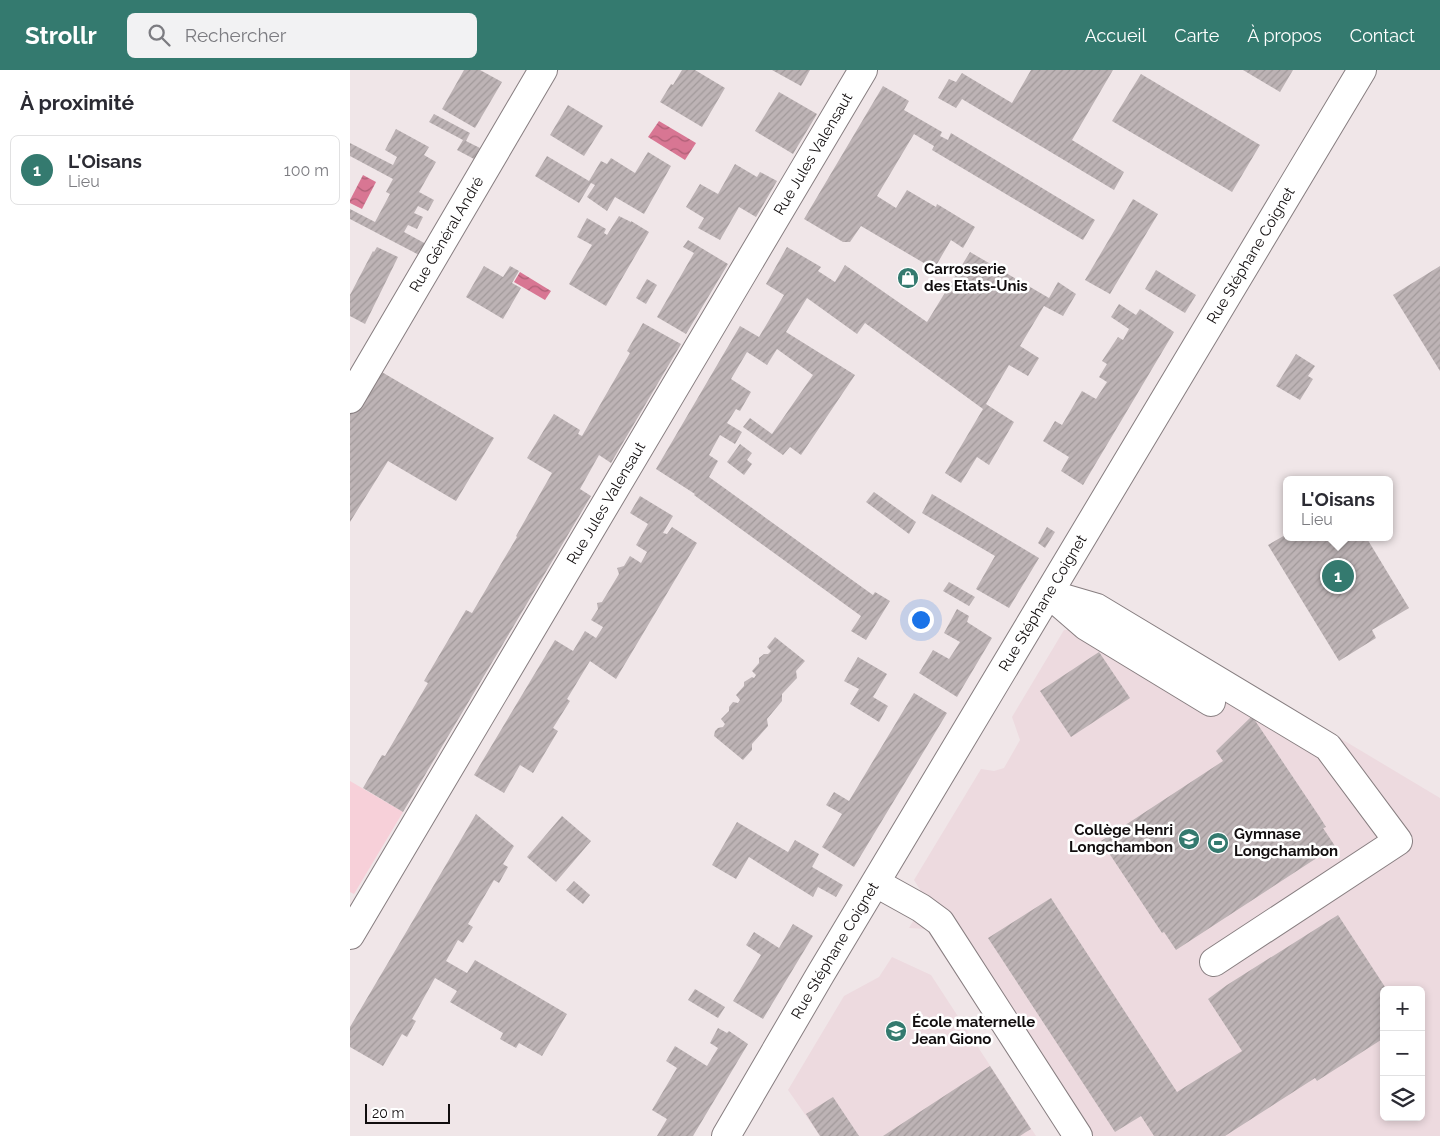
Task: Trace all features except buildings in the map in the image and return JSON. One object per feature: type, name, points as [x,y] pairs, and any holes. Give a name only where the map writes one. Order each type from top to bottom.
[{"type":"street","name":"Rue Général André","points":[[350,399],[542,70]]},
{"type":"street","name":"Rue Jules Valensaut","points":[[350,935],[863,70]]},
{"type":"street","name":"Rue Stéphane Coignet","points":[[726,1136],[1362,70]]},
{"type":"street","points":[[1049,594],[1086,626],[1211,702]]},
{"type":"street","points":[[1049,594],[1097,608],[1328,747],[1398,841],[1214,962]]},
{"type":"street","points":[[876,883],[921,908],[940,922],[1078,1136]]},
{"type":"shaded area","name":"Collège Henri Longchambon","points":[[1104,597],[1440,798],[1440,1136],[1062,1136],[926,929],[909,928],[926,899],[914,880],[981,769],[994,771],[1004,768],[1020,740],[1012,717],[1064,630],[1072,630]]},
{"type":"shaded area","points":[[350,781],[403,812],[354,894],[350,892]]},
{"type":"shaded area","name":"École maternelle Jean Giono","points":[[892,957],[931,975],[1036,1136],[820,1136],[788,1090],[844,996],[879,977]]},
{"type":"water","points":[[659,121],[696,143],[685,160],[648,137]]},
{"type":"water","points":[[363,175],[376,182],[362,209],[350,203],[350,200]]},
{"type":"water","points":[[520,272],[551,291],[545,300],[514,282]]},
{"type":"place","name":"Carrosserie des Etats-Unis","points":[[908,278]]},
{"type":"place","name":"L'Oisans","points":[[1338,576]]},
{"type":"place","name":"Collège Henri Longchambon","points":[[1189,839]]},
{"type":"place","name":"Gymnase Longchambon","points":[[1218,843]]},
{"type":"place","name":"École maternelle Jean Giono","points":[[896,1031]]}]
